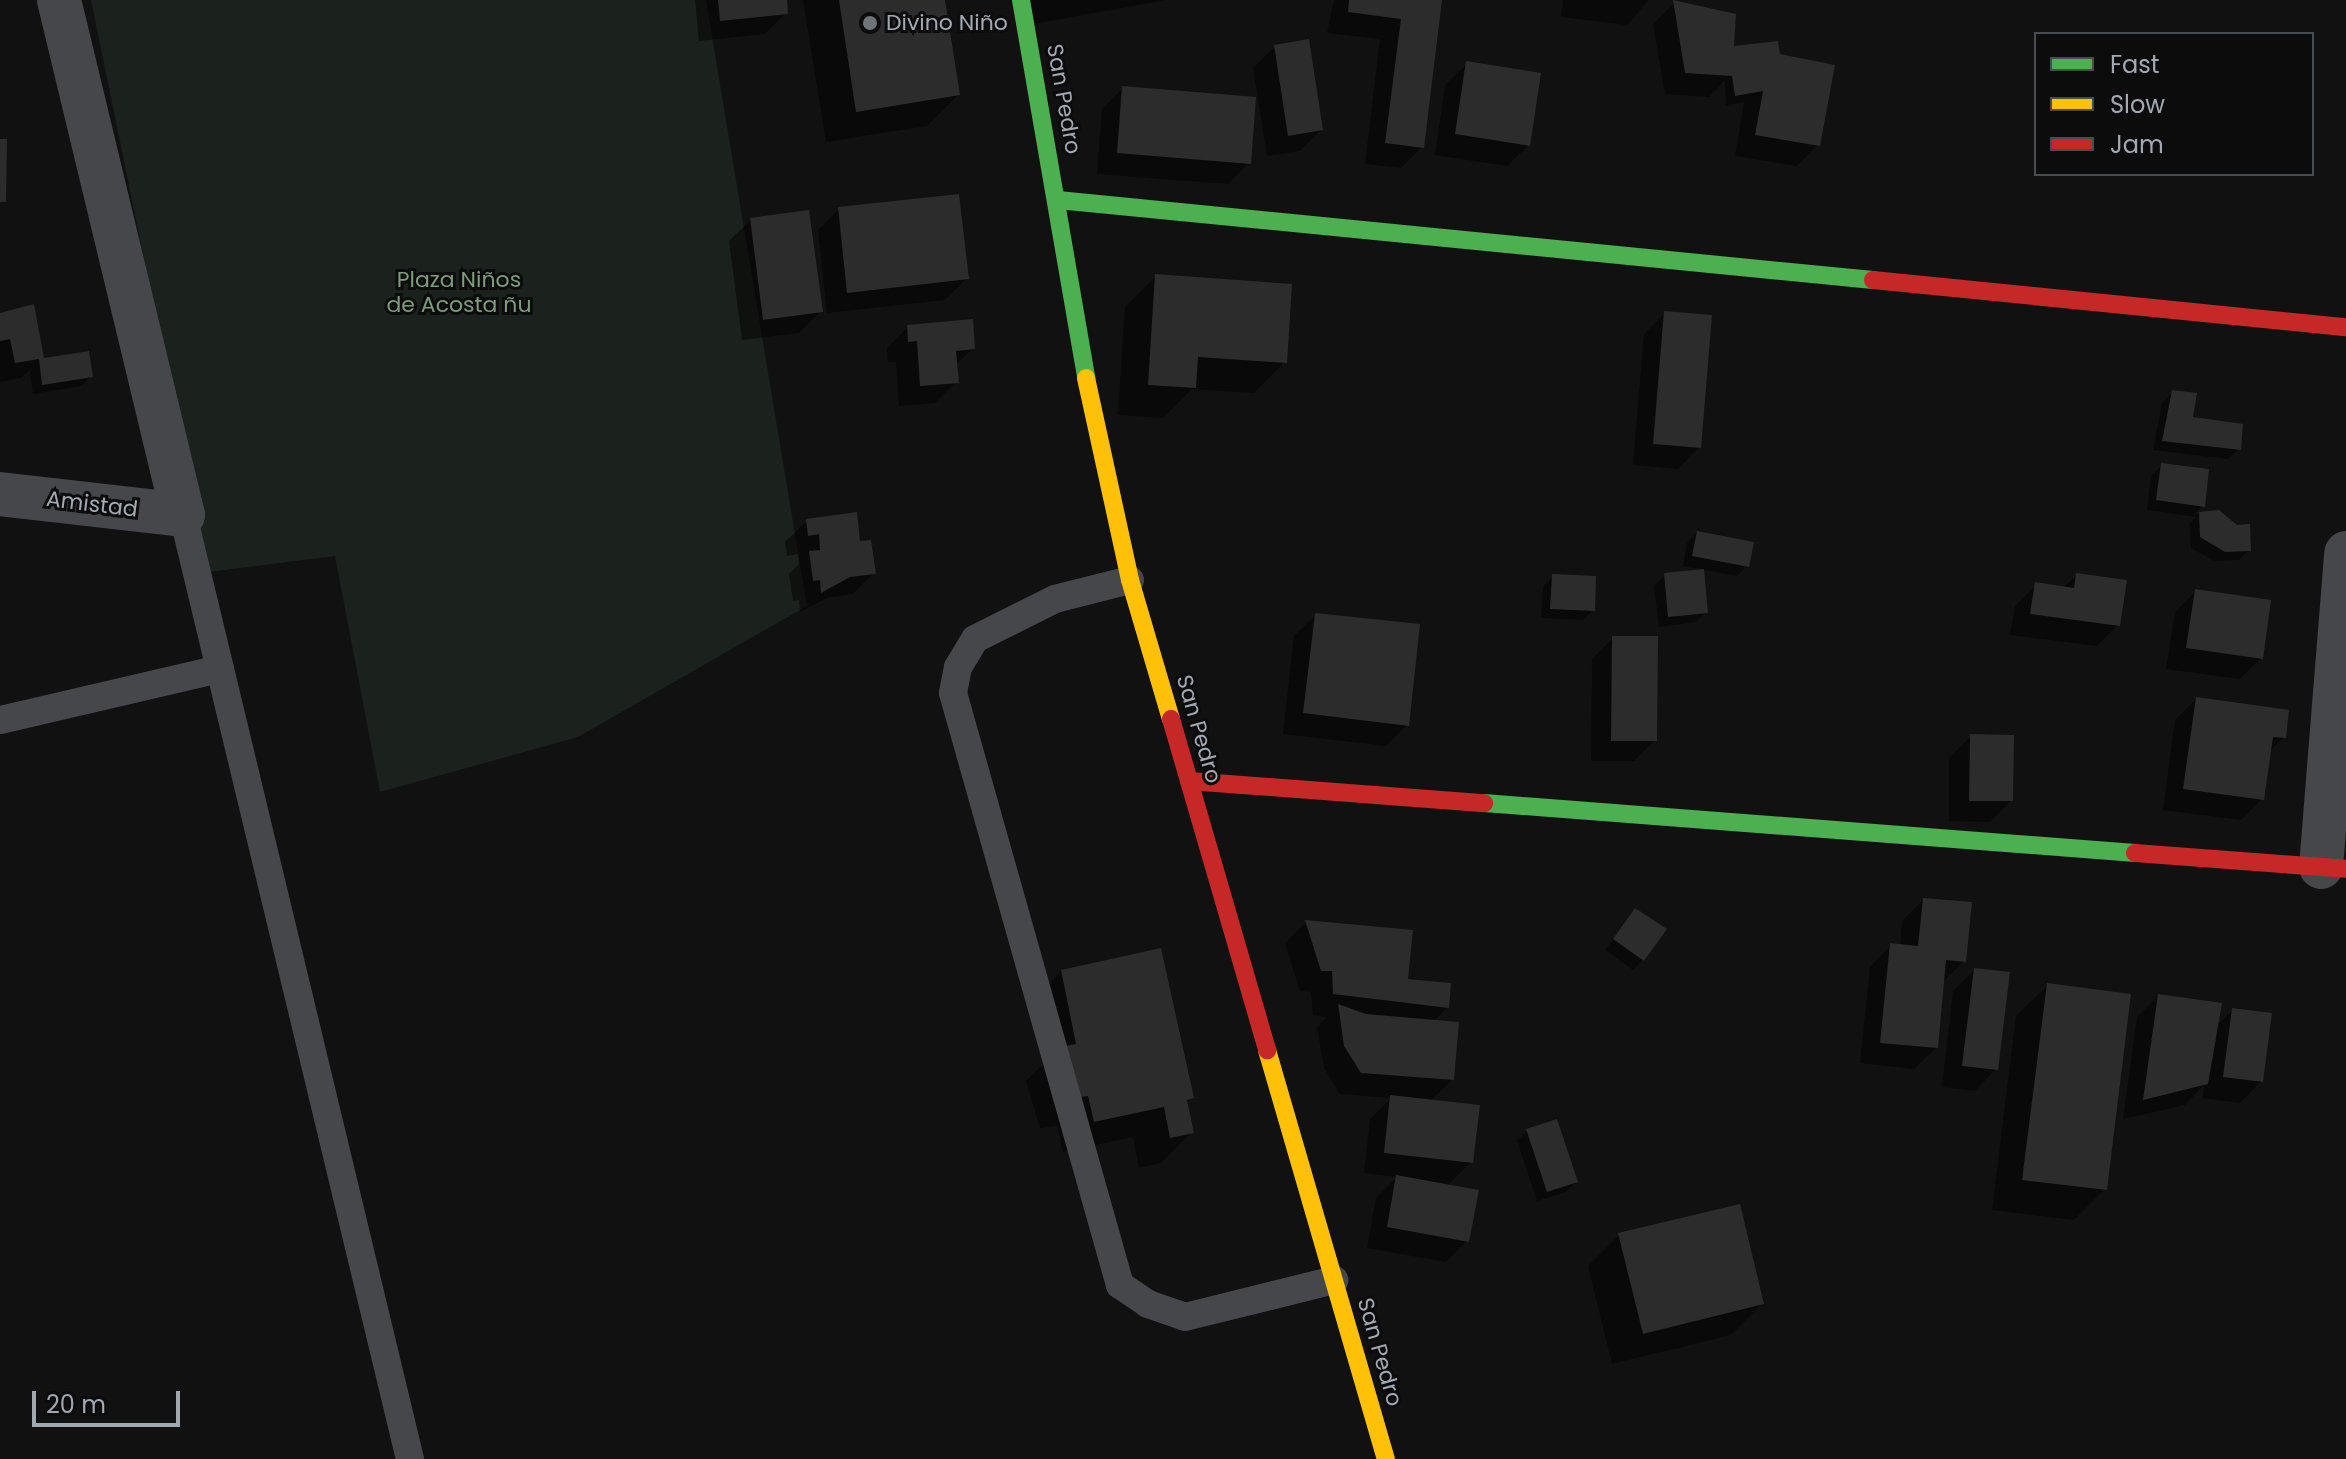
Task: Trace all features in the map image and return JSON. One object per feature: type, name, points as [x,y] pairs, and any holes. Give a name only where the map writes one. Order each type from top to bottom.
[{"type":"street","points":[[59,0],[183,515]]},
{"type":"street","name":"San Pedro","points":[[1021,0],[1058,200],[1084,369],[1130,580],[1386,1459]]},
{"type":"street","points":[[1058,200],[2346,327]]},
{"type":"street","name":"Amistad","points":[[0,494],[183,515]]},
{"type":"street","points":[[1189,781],[2334,868],[2346,553]]},
{"type":"lane","points":[[183,515],[410,1459]]},
{"type":"lane","points":[[1130,580],[1055,599],[975,639],[958,667],[953,693],[1120,1285],[1148,1304],[1185,1317],[1335,1280]]},
{"type":"lane","points":[[0,720],[220,669]]},
{"type":"green space","name":"Plaza Niños de Acosta ñu","points":[[91,0],[706,0],[807,606],[578,737],[380,792],[335,556],[208,572]]},
{"type":"building","points":[[718,0],[787,0],[788,14],[720,21]]},
{"type":"building","points":[[839,0],[945,0],[960,95],[856,112]]},
{"type":"building","points":[[1349,0],[1442,0],[1424,148],[1385,143],[1401,19],[1348,12]]},
{"type":"building","points":[[1673,0],[1736,14],[1734,46],[1778,41],[1780,54],[1835,65],[1820,146],[1755,135],[1763,91],[1735,96],[1732,76],[1685,73]]},
{"type":"building","points":[[1309,39],[1323,130],[1288,136],[1274,45]]},
{"type":"building","points":[[1466,61],[1541,73],[1530,146],[1455,134]]},
{"type":"building","points":[[1122,86],[1256,97],[1251,164],[1117,153]]},
{"type":"building","points":[[0,139],[7,139],[6,202],[0,202]]},
{"type":"building","points":[[959,194],[969,279],[847,293],[838,207]]},
{"type":"building","points":[[809,210],[823,312],[763,320],[750,218]]},
{"type":"building","points":[[1155,274],[1292,284],[1287,363],[1198,357],[1196,388],[1148,385]]},
{"type":"building","points":[[34,304],[44,358],[89,351],[93,377],[42,385],[39,359],[15,363],[10,339],[0,341],[0,313]]},
{"type":"building","points":[[1664,311],[1712,315],[1701,448],[1653,444]]},
{"type":"building","points":[[973,319],[975,349],[956,351],[959,383],[920,386],[917,341],[908,342],[907,325]]},
{"type":"building","points":[[2172,390],[2197,393],[2193,417],[2243,424],[2241,450],[2162,441]]},
{"type":"building","points":[[2161,463],[2209,469],[2205,507],[2156,500]]},
{"type":"building","points":[[2219,510],[2237,525],[2250,524],[2251,551],[2225,552],[2200,537],[2199,512]]},
{"type":"building","points":[[857,512],[860,541],[871,540],[876,574],[850,577],[821,593],[820,580],[813,581],[809,551],[820,550],[819,534],[808,536],[806,519]]},
{"type":"building","points":[[1697,531],[1754,542],[1749,567],[1692,556]]},
{"type":"building","points":[[1704,569],[1708,613],[1668,617],[1664,573]]},
{"type":"building","points":[[2076,573],[2127,580],[2120,626],[2030,614],[2035,582],[2074,588]]},
{"type":"building","points":[[1552,574],[1596,576],[1595,611],[1550,609]]},
{"type":"building","points":[[2195,589],[2271,600],[2263,659],[2186,648]]},
{"type":"building","points":[[1315,613],[1420,624],[1409,726],[1303,713]]},
{"type":"building","points":[[1612,636],[1658,636],[1657,741],[1611,741]]},
{"type":"building","points":[[2196,697],[2289,710],[2286,738],[2273,737],[2264,800],[2183,789]]},
{"type":"building","points":[[1970,734],[2014,735],[2013,801],[1969,801]]},
{"type":"building","points":[[1923,898],[1972,902],[1966,962],[1946,960],[1938,1048],[1880,1043],[1890,943],[1918,946]]},
{"type":"building","points":[[1635,908],[1667,929],[1644,961],[1613,939]]},
{"type":"building","points":[[1305,920],[1413,930],[1408,979],[1451,983],[1449,1008],[1333,994],[1332,971],[1321,971]]},
{"type":"building","points":[[1161,948],[1194,1098],[1187,1100],[1194,1133],[1170,1138],[1164,1107],[1094,1122],[1088,1096],[1071,1098],[1056,1048],[1076,1044],[1061,970]]},
{"type":"building","points":[[1974,968],[2010,972],[1998,1070],[1962,1066]]},
{"type":"building","points":[[2047,983],[2131,994],[2107,1190],[2022,1180]]},
{"type":"building","points":[[2158,994],[2222,1003],[2208,1084],[2143,1100]]},
{"type":"building","points":[[1338,1004],[1366,1014],[1459,1022],[1454,1080],[1361,1073],[1344,1046]]},
{"type":"building","points":[[2232,1008],[2272,1013],[2263,1082],[2223,1077]]},
{"type":"building","points":[[1390,1095],[1480,1105],[1473,1163],[1384,1153]]},
{"type":"building","points":[[1557,1119],[1578,1182],[1547,1192],[1526,1129]]},
{"type":"building","points":[[1396,1175],[1479,1190],[1469,1242],[1387,1227]]},
{"type":"building","points":[[1740,1204],[1764,1304],[1643,1334],[1618,1233]]},
{"type":"traffic: fast","points":[[1021,0],[1086,378]]},
{"type":"traffic: fast","points":[[1058,200],[1873,280]]},
{"type":"traffic: fast","points":[[1484,803],[2135,853]]},
{"type":"traffic: slow","points":[[1086,378],[1130,580],[1171,719]]},
{"type":"traffic: slow","points":[[1267,1050],[1386,1459]]},
{"type":"traffic: jam","points":[[1873,280],[2346,327]]},
{"type":"traffic: jam","points":[[1171,719],[1267,1050]]},
{"type":"traffic: jam","points":[[1189,781],[1484,803]]},
{"type":"traffic: jam","points":[[2135,853],[2346,869]]},
{"type":"place","name":"Divino Niño","points":[[870,23]]}]
